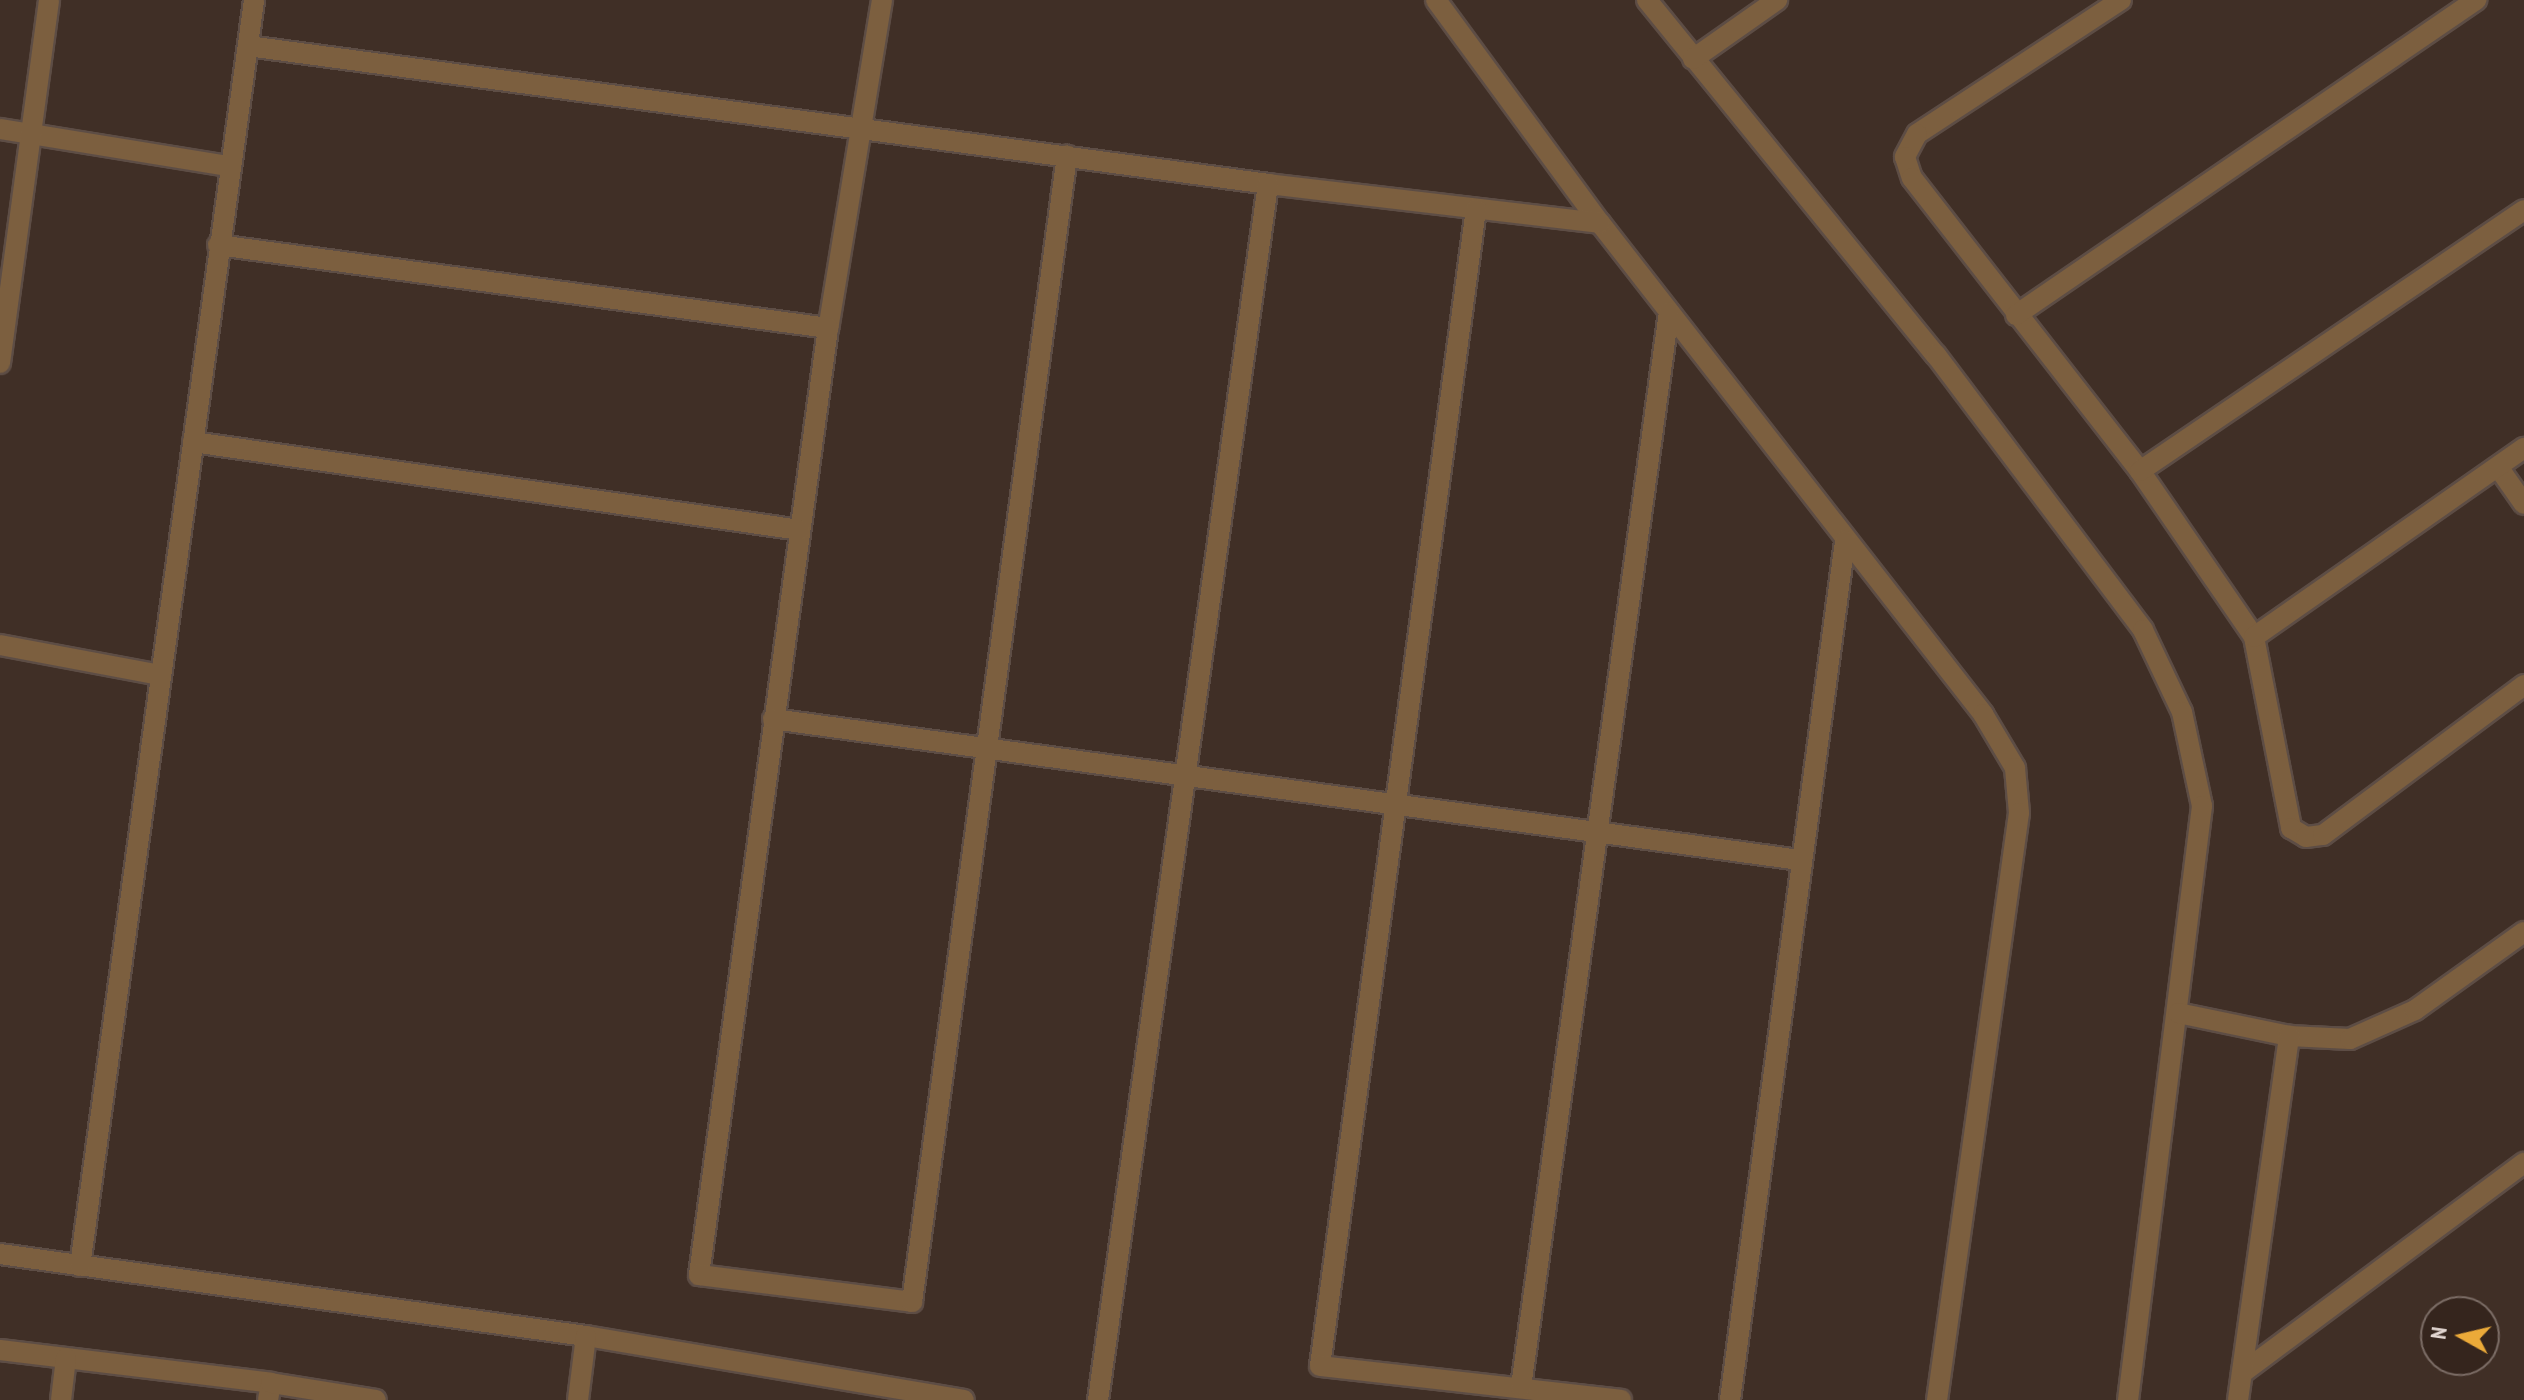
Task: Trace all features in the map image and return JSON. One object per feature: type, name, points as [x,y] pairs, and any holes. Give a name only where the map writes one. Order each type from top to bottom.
[{"type":"street","points":[[0,363],[49,0]]},
{"type":"street","points":[[80,1266],[228,166],[254,0]]},
{"type":"street","points":[[882,0],[828,328],[699,1275],[912,1302],[984,747],[1067,155]]},
{"type":"street","points":[[1436,0],[1600,223],[1845,541],[1983,714],[2015,768],[2019,813],[1937,1400]]},
{"type":"street","points":[[1647,0],[1936,355],[2143,630],[2182,712],[2202,806],[2128,1400]]},
{"type":"street","points":[[1693,59],[1777,0]]},
{"type":"street","points":[[2121,0],[1917,134],[1905,157],[1912,178],[2140,471],[2254,637],[2291,828],[2306,837],[2323,835],[2524,685]]},
{"type":"street","points":[[2016,315],[2476,0]]},
{"type":"street","points":[[248,46],[1268,184],[1600,223]]},
{"type":"street","points":[[0,129],[228,166]]},
{"type":"street","points":[[1098,1400],[1182,775],[1268,184]]},
{"type":"street","points":[[1476,209],[1393,804],[1320,1366],[1621,1400]]},
{"type":"street","points":[[2140,471],[2524,210]]},
{"type":"street","points":[[218,245],[828,328]]},
{"type":"street","points":[[1521,1387],[1669,312]]},
{"type":"street","points":[[193,442],[800,530]]},
{"type":"street","points":[[2254,637],[2524,448]]},
{"type":"street","points":[[2498,467],[2524,504]]},
{"type":"street","points":[[1730,1400],[1845,541]]},
{"type":"street","points":[[0,645],[160,675]]},
{"type":"street","points":[[773,719],[1800,860]]},
{"type":"street","points":[[2178,1013],[2289,1036],[2350,1039],[2384,1027],[2524,932]]},
{"type":"street","points":[[2238,1400],[2289,1036]]},
{"type":"street","points":[[2242,1373],[2524,1163]]},
{"type":"street","points":[[0,1254],[586,1336],[964,1400]]},
{"type":"street","points":[[578,1400],[586,1336]]},
{"type":"street","points":[[0,1350],[270,1392],[376,1400]]},
{"type":"street","points":[[61,1400],[66,1358]]}]
